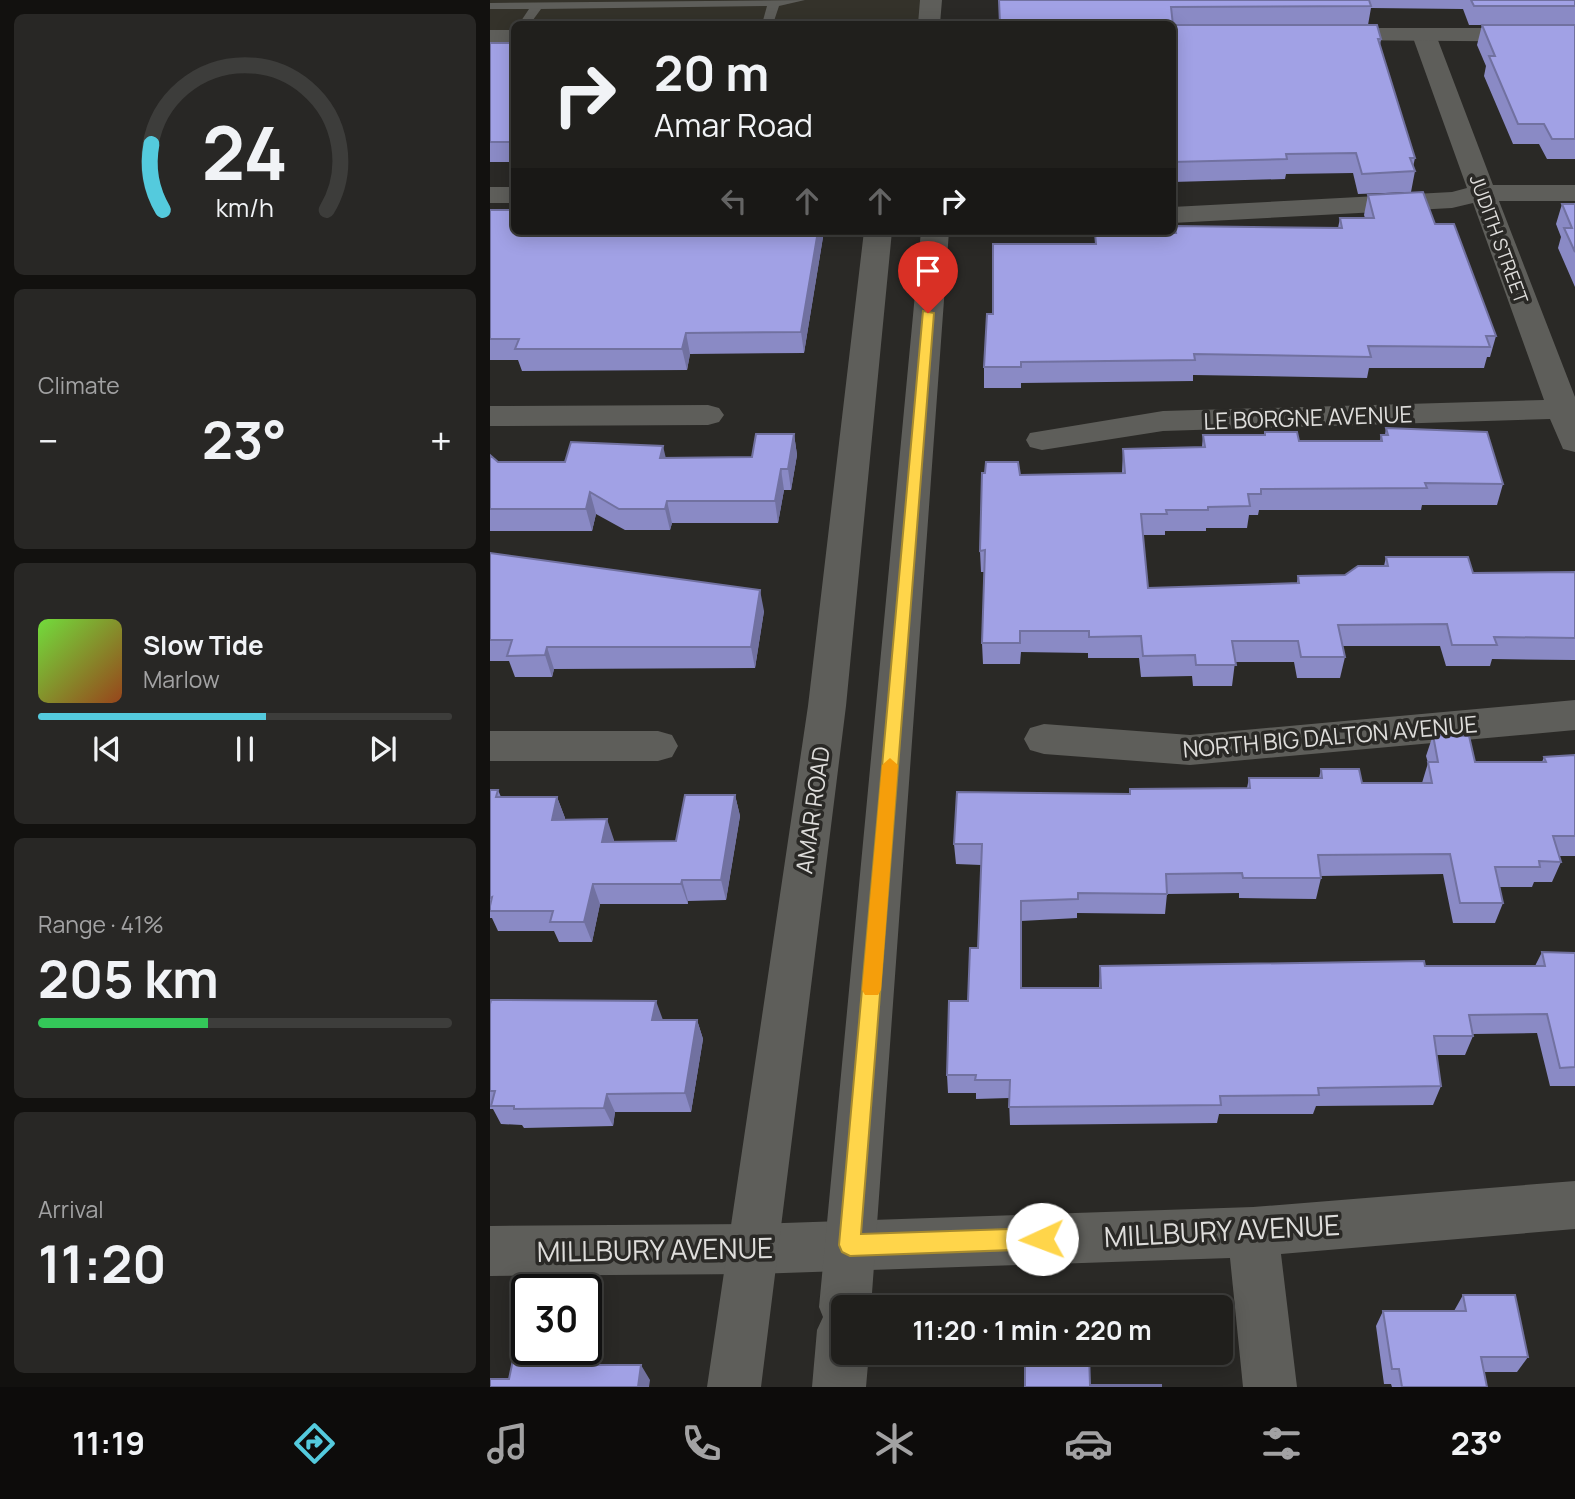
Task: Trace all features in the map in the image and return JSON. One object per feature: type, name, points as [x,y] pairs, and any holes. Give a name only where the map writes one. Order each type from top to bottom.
[{"type":"street","points":[[929,21],[931,0]]},
{"type":"street","points":[[1312,35],[1575,35]]},
{"type":"street","name":"JUDITH STREET","points":[[1424,35],[1482,193],[1568,407],[1575,442]]},
{"type":"street","points":[[490,37],[511,37]]},
{"type":"street","points":[[1176,215],[1452,200],[1482,193],[1575,193]]},
{"type":"street","points":[[490,195],[511,195]]},
{"type":"street","name":"AMAR ROAD","points":[[734,1387],[827,706],[878,235]]},
{"type":"street","points":[[846,1295],[934,235]]},
{"type":"street","name":"LE BORGNE AVENUE","points":[[1042,440],[1163,421],[1521,412],[1568,407]]},
{"type":"street","points":[[490,416],[708,415]]},
{"type":"street","name":"NORTH BIG DALTON AVENUE","points":[[1044,739],[1189,750],[1575,715]]},
{"type":"street","points":[[490,746],[658,746]]},
{"type":"street","name":"MILLBURY AVENUE","points":[[490,1251],[751,1249],[1253,1232],[1575,1205]]},
{"type":"street","points":[[1253,1232],[1270,1387]]},
{"type":"street","points":[[839,1387],[841,1365]]},
{"type":"lane","points":[[490,6],[774,4],[797,0]]},
{"type":"lane","points":[[769,21],[774,4]]},
{"type":"lane","points":[[527,21],[537,6]]},
{"type":"shaded area","points":[[490,0],[921,0],[919,21],[511,21],[511,35],[490,35]]},
{"type":"building","points":[[999,0],[1369,0],[1371,6],[1171,7],[1173,21],[1000,21]]},
{"type":"building","points":[[1471,0],[1575,0],[1575,6],[1474,6]]},
{"type":"building","points":[[1176,25],[1377,25],[1381,39],[1378,39],[1415,158],[1410,158],[1415,171],[1362,174],[1356,153],[1286,154],[1287,159],[1176,162]]},
{"type":"building","points":[[1482,25],[1575,25],[1575,139],[1552,139],[1544,124],[1518,124],[1489,56],[1495,56]]},
{"type":"building","points":[[490,43],[511,43],[511,142],[490,142]]},
{"type":"building","points":[[1423,192],[1435,224],[1454,224],[1496,336],[1486,336],[1490,347],[1368,346],[1371,357],[1194,354],[1195,360],[1021,362],[1021,367],[984,367],[987,314],[993,314],[993,244],[1096,244],[1095,235],[1176,235],[1176,226],[1342,228],[1340,218],[1374,218],[1368,195]]},
{"type":"building","points":[[1562,204],[1575,204],[1575,252],[1564,228],[1572,228]]},
{"type":"building","points":[[490,210],[511,210],[511,235],[817,235],[801,332],[686,333],[682,349],[515,349],[519,339],[490,339]]},
{"type":"building","points":[[1386,428],[1487,432],[1503,484],[1425,483],[1427,488],[1261,489],[1261,494],[1248,494],[1250,506],[1166,510],[1167,514],[1141,514],[1148,588],[1299,583],[1298,576],[1345,575],[1358,566],[1388,566],[1386,557],[1468,557],[1473,573],[1575,572],[1575,638],[1494,637],[1497,645],[1452,645],[1447,624],[1338,625],[1345,657],[1301,657],[1298,641],[1232,641],[1236,665],[1196,665],[1195,655],[1143,656],[1141,636],[1089,637],[1089,631],[1020,631],[1020,643],[982,643],[985,550],[980,551],[982,473],[985,473],[986,462],[1018,462],[1020,475],[1125,473],[1123,449],[1205,447],[1203,435],[1297,432],[1299,441],[1382,441],[1381,435],[1388,435]]},
{"type":"building","points":[[756,434],[794,434],[788,469],[781,469],[775,501],[667,501],[665,509],[619,509],[590,492],[586,509],[490,509],[490,455],[498,462],[565,462],[571,442],[663,446],[660,458],[752,457]]},
{"type":"building","points":[[490,553],[760,590],[751,647],[547,647],[545,655],[507,656],[512,640],[490,640]]},
{"type":"building","points":[[1433,735],[1469,736],[1475,762],[1546,762],[1544,757],[1575,755],[1575,836],[1553,836],[1561,862],[1539,861],[1540,867],[1495,867],[1503,903],[1460,903],[1450,854],[1318,855],[1321,878],[1243,878],[1242,873],[1166,874],[1167,894],[1078,893],[1078,899],[1021,901],[1021,988],[1101,988],[1100,966],[1424,961],[1425,966],[1545,966],[1542,952],[1575,953],[1575,1067],[1560,1068],[1547,1014],[1469,1015],[1473,1036],[1434,1036],[1441,1086],[1318,1088],[1319,1095],[1220,1096],[1221,1105],[1009,1107],[1010,1080],[975,1080],[976,1075],[947,1075],[949,1001],[968,1001],[970,948],[978,948],[982,844],[954,844],[957,792],[1130,794],[1130,789],[1250,788],[1249,778],[1322,778],[1321,769],[1359,769],[1362,783],[1432,783],[1428,762],[1438,762]]},
{"type":"building","points":[[490,790],[498,790],[496,797],[557,797],[552,820],[607,819],[602,842],[676,841],[685,795],[735,795],[721,880],[682,880],[681,884],[593,884],[584,922],[550,922],[553,911],[490,911]]},
{"type":"building","points":[[491,1000],[656,1001],[652,1020],[697,1020],[685,1093],[607,1094],[604,1108],[514,1109],[514,1106],[491,1106],[495,1091],[490,1091]]},
{"type":"building","points":[[1463,1295],[1515,1295],[1528,1357],[1481,1357],[1487,1387],[1402,1387],[1399,1369],[1392,1369],[1383,1311],[1466,1311]]},
{"type":"building","points":[[512,1365],[641,1365],[638,1387],[490,1387],[490,1379],[509,1379]]},
{"type":"building","points":[[1025,1365],[1089,1365],[1090,1385],[1161,1385],[1161,1387],[1025,1387]]},
{"type":"slow traffic","points":[[871,990],[890,765]]},
{"type":"route","points":[[928,313],[850,1245],[1042,1239]]}]
